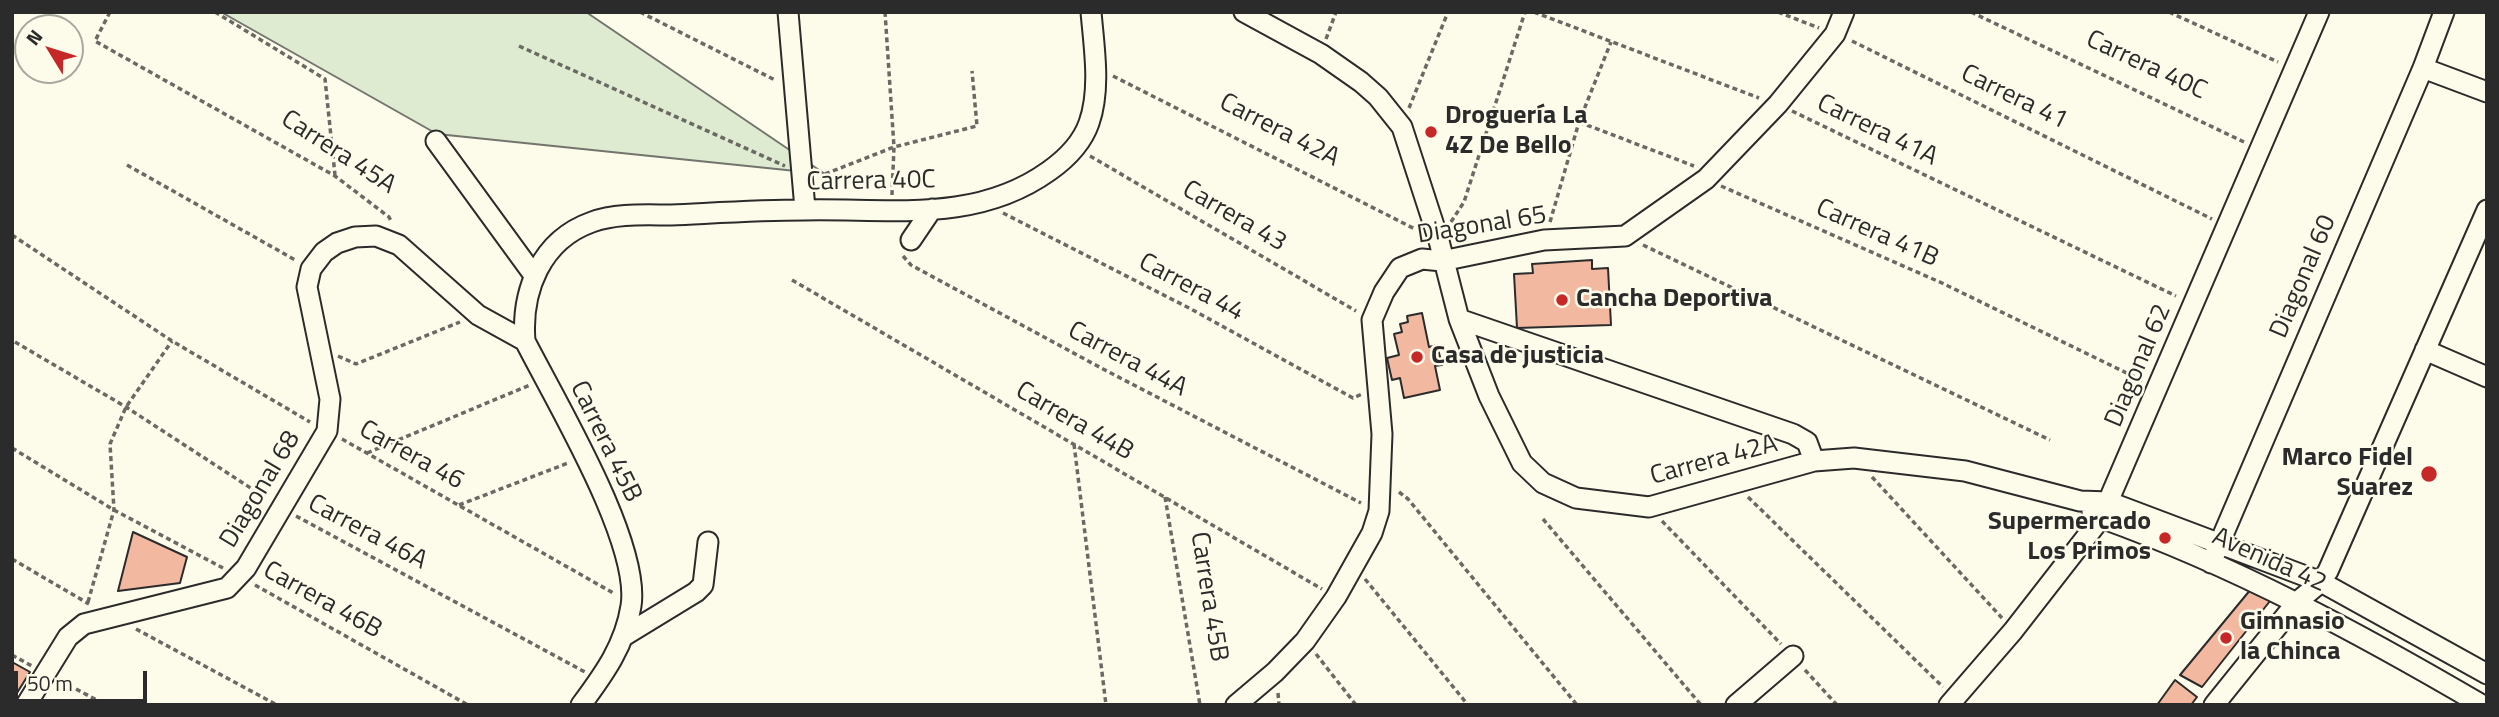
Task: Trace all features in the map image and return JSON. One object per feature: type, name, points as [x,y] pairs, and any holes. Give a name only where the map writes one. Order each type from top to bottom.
[{"type":"street","points":[[788,12],[805,209]]},
{"type":"street","name":"Carrera 40C","points":[[533,274],[565,235],[593,221],[627,216],[805,209],[891,213],[986,204],[1033,183],[1076,148],[1090,123],[1095,67],[1091,12]]},
{"type":"street","name":"Carrera 42A","points":[[1244,12],[1321,54],[1378,97],[1402,127],[1459,319],[1489,396],[1522,463],[1543,483],[1576,498],[1649,508],[1814,461],[1854,458],[1965,471],[2105,510]]},
{"type":"street","points":[[1625,236],[1706,179],[1778,104],[1835,34],[1844,12]]},
{"type":"street","name":"Diagonal 62","points":[[1952,701],[2013,631],[2105,510],[2319,12]]},
{"type":"street","name":"Diagonal 60","points":[[2211,563],[2423,68],[2444,12]]},
{"type":"street","points":[[2423,68],[2487,92]]},
{"type":"street","points":[[436,141],[533,274]]},
{"type":"street","points":[[906,247],[932,209]]},
{"type":"street","points":[[2214,705],[2297,602],[2321,582],[2487,210]]},
{"type":"street","points":[[311,269],[324,252],[355,237],[376,236],[399,245],[478,315],[526,341]]},
{"type":"street","name":"Diagonal 65","points":[[1236,705],[1275,672],[1305,640],[1336,597],[1372,533],[1379,511],[1382,434],[1372,320],[1384,292],[1400,268],[1441,251],[1544,240],[1625,236]]},
{"type":"street","name":"Diagonal 68","points":[[26,705],[68,637],[84,624],[211,594],[227,588],[240,577],[327,431],[330,399],[307,288],[311,269]]},
{"type":"street","name":"Carrera 45B","points":[[533,274],[523,312],[526,341],[621,535],[629,568],[632,604],[624,635],[614,659],[581,705]]},
{"type":"street","points":[[1459,319],[1793,434],[1807,442],[1814,461]]},
{"type":"street","points":[[2425,350],[2487,377]]},
{"type":"street","name":"Avenida 42","points":[[2105,510],[2219,543],[2321,582],[2487,674]]},
{"type":"street","name":"Avenida 42","points":[[2105,510],[2211,563],[2329,617],[2477,704]]},
{"type":"street","points":[[624,635],[696,592],[702,585],[708,541]]},
{"type":"street","points":[[1736,705],[1793,656]]},
{"type":"street","points":[[2477,704],[2487,680]]},
{"type":"path","name":"Carrera 45A","points":[[110,12],[95,41],[335,176],[389,217],[399,245]]},
{"type":"path","points":[[215,12],[325,79],[335,176]]},
{"type":"path","points":[[640,12],[796,90]]},
{"type":"path","points":[[885,12],[894,147],[891,213]]},
{"type":"path","points":[[1321,54],[1336,12]]},
{"type":"path","points":[[1402,127],[1448,12]]},
{"type":"path","points":[[1441,251],[1464,202],[1525,12]]},
{"type":"path","name":"Carrera 41A","points":[[1534,12],[1778,104],[2194,305]]},
{"type":"path","name":"Carrera 41","points":[[1778,12],[1862,45],[2228,227]]},
{"type":"path","name":"Carrera 40C","points":[[1971,12],[2261,150]]},
{"type":"path","points":[[2169,12],[2295,70]]},
{"type":"path","points":[[1544,240],[1579,122],[1611,42]]},
{"type":"path","points":[[519,46],[804,174]]},
{"type":"path","name":"Carrera 42A","points":[[1095,67],[1441,251]]},
{"type":"path","points":[[825,174],[894,147],[977,126],[972,72]]},
{"type":"path","name":"Carrera 41B","points":[[1579,122],[1698,168],[1706,179],[1942,283],[2158,388]]},
{"type":"path","name":"Carrera 43","points":[[1076,148],[1372,320]]},
{"type":"path","points":[[127,165],[311,269]]},
{"type":"path","name":"Carrera 44","points":[[986,204],[1191,309],[1353,398],[1377,387]]},
{"type":"path","name":"Carrera 46","points":[[12,235],[172,341],[632,604]]},
{"type":"path","points":[[1625,236],[2050,440]]},
{"type":"path","name":"Carrera 44A","points":[[906,247],[911,265],[1092,364],[1379,511]]},
{"type":"path","name":"Carrera 44B","points":[[792,280],[1336,597]]},
{"type":"path","points":[[320,347],[356,364],[478,315]]},
{"type":"path","points":[[12,559],[89,603],[114,510],[110,444],[126,407],[172,341]]},
{"type":"path","name":"Carrera 46A","points":[[15,342],[126,407],[282,509],[600,680]]},
{"type":"path","points":[[367,453],[545,379]]},
{"type":"path","points":[[1074,444],[1105,705]]},
{"type":"path","name":"Carrera 46B","points":[[12,448],[114,510],[240,577],[468,705]]},
{"type":"path","points":[[459,505],[584,458]]},
{"type":"path","points":[[1854,458],[2013,631]]},
{"type":"path","points":[[1382,478],[1408,499],[1577,705]]},
{"type":"path","points":[[1734,483],[1952,701]]},
{"type":"path","name":"Carrera 45B","points":[[1165,497],[1200,705]]},
{"type":"path","points":[[1649,508],[1837,705]]},
{"type":"path","points":[[1543,519],[1701,705]]},
{"type":"path","points":[[1354,567],[1468,705]]},
{"type":"path","points":[[125,624],[277,705]]},
{"type":"path","points":[[1305,640],[1356,705]]},
{"type":"green space","points":[[221,12],[586,12],[825,174],[437,134]]},
{"type":"building","name":"Cancha Deportiva","points":[[1592,260],[1592,269],[1608,268],[1611,325],[1517,328],[1514,274],[1533,273],[1532,264]]},
{"type":"building","name":"Casa de justicia","points":[[1422,313],[1429,347],[1437,345],[1442,365],[1435,366],[1440,390],[1404,398],[1400,378],[1392,380],[1387,358],[1399,355],[1394,334],[1402,332],[1400,324],[1408,322],[1407,316]]},
{"type":"building","points":[[133,532],[187,557],[180,583],[118,591]]},
{"type":"building","name":"Gimnasio la Chinca","points":[[2251,589],[2270,601],[2202,687],[2180,675]]},
{"type":"building","points":[[12,662],[30,672],[12,701]]},
{"type":"building","points":[[2175,680],[2197,697],[2191,705],[2157,705]]},
{"type":"place","name":"Droguería La 4Z De Bello","points":[[1431,132]]},
{"type":"place","name":"Cancha Deportiva","points":[[1562,300]]},
{"type":"place","name":"Casa de justicia","points":[[1417,357]]},
{"type":"place","name":"Marco Fidel Suarez","points":[[2429,474]]},
{"type":"place","name":"Supermercado Los Primos","points":[[2165,538]]},
{"type":"place","name":"Gimnasio la Chinca","points":[[2226,638]]}]
